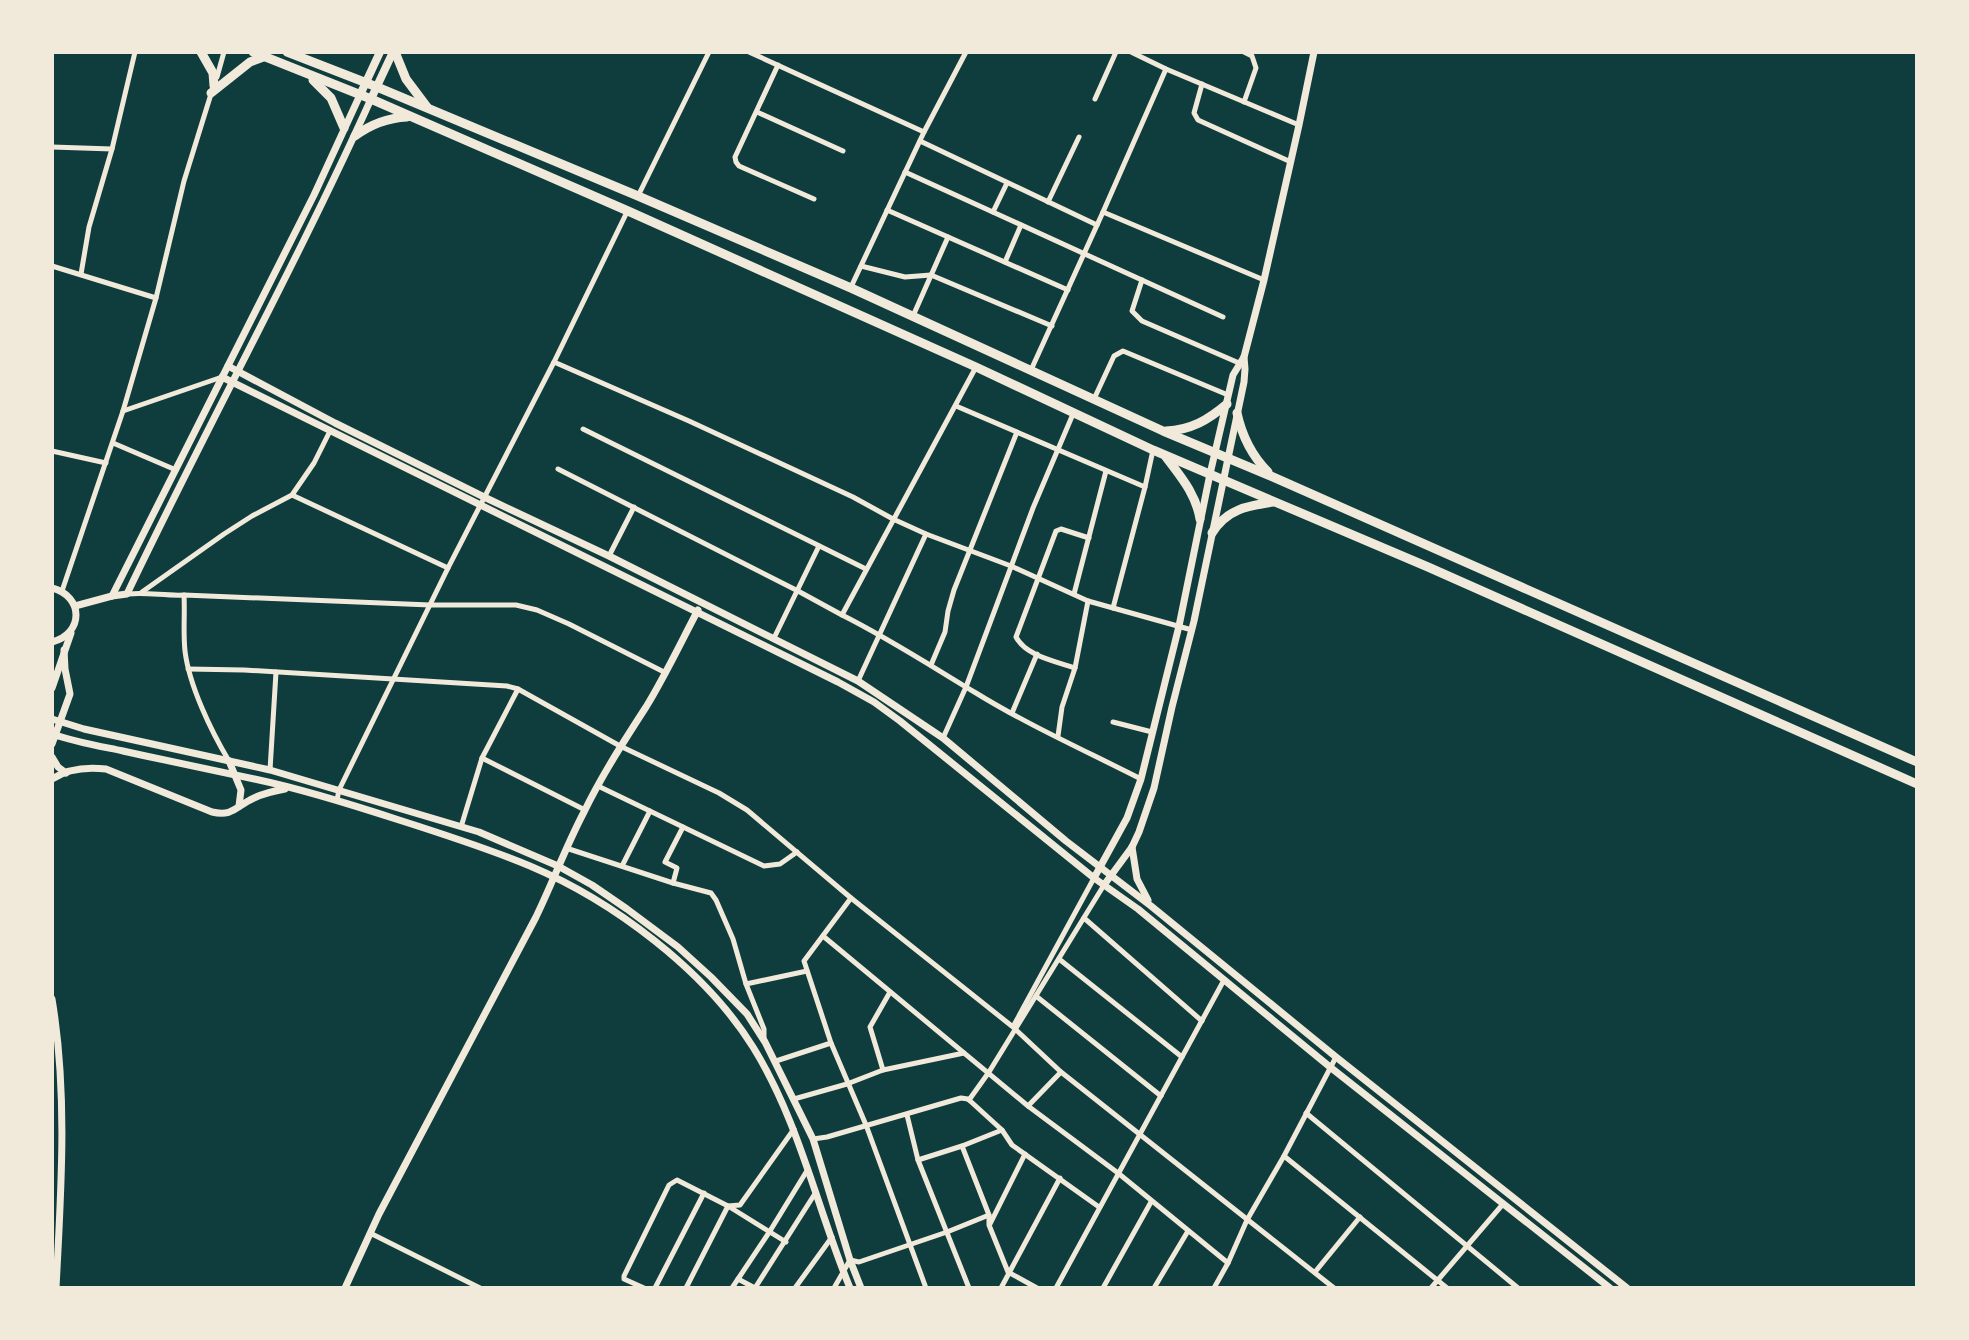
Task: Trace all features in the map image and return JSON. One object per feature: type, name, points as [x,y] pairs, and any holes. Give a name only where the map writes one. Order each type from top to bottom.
[{"type":"highway","points":[[201,52],[213,73],[212,90]]},
{"type":"highway","points":[[253,52],[371,99],[628,211],[1164,455],[1428,567],[1917,784]]},
{"type":"highway","points":[[287,52],[638,196],[851,288],[1163,431],[1917,762]]},
{"type":"highway","points":[[394,52],[411,89],[433,112]]},
{"type":"highway","points":[[212,90],[250,62],[266,56]]},
{"type":"highway","points":[[307,75],[331,98],[344,128]]},
{"type":"highway","points":[[355,136],[387,120],[410,117]]},
{"type":"highway","points":[[1163,431],[1191,427],[1204,421],[1228,399]]},
{"type":"highway","points":[[1237,413],[1246,443],[1273,477]]},
{"type":"highway","points":[[1164,455],[1190,488],[1200,519]]},
{"type":"highway","points":[[1212,533],[1221,520],[1234,510],[1275,502]]},
{"type":"main road","points":[[112,596],[314,195],[380,52]]},
{"type":"main road","points":[[75,606],[127,594],[394,52]]},
{"type":"main road","points":[[1094,878],[1127,818],[1141,779],[1179,626],[1233,375],[1242,360],[1264,280],[1314,52]]},
{"type":"main road","points":[[1104,885],[1132,847],[1154,788],[1192,630],[1245,376],[1242,360]]},
{"type":"main road","points":[[228,366],[335,423],[858,681],[943,738],[1099,867],[1627,1288]]},
{"type":"main road","points":[[222,377],[697,611],[874,702],[1094,878],[1138,909],[1330,1067],[1610,1288]]},
{"type":"main road","points":[[52,588],[70,597],[75,606],[75,623],[52,688]]},
{"type":"main road","points":[[345,1288],[370,1233],[555,878],[585,810],[702,603]]},
{"type":"main road","points":[[52,642],[64,637],[75,623]]},
{"type":"main road","points":[[52,744],[70,694],[64,650]]},
{"type":"main road","points":[[52,719],[84,729],[270,770],[461,827],[558,866],[650,925],[678,947],[747,1014],[764,1040],[813,1139],[861,1288]]},
{"type":"main road","points":[[52,734],[337,800],[487,849],[555,878],[592,898],[655,942],[688,970],[737,1023],[754,1048],[794,1129],[850,1288]]},
{"type":"main road","points":[[52,757],[66,773]]},
{"type":"main road","points":[[229,761],[241,790],[239,806]]},
{"type":"main road","points":[[52,779],[66,773],[106,769],[222,814],[230,813],[264,793],[292,789]]},
{"type":"main road","points":[[1132,847],[1137,879],[1151,906]]},
{"type":"main road","points":[[713,997],[722,989]]},
{"type":"main road","points":[[52,999],[58,1035],[60,1083],[56,1288]]},
{"type":"main road","points":[[1596,1277],[1603,1269]]},
{"type":"street","points":[[81,274],[89,227],[112,149],[135,52]]},
{"type":"street","points":[[638,196],[709,52]]},
{"type":"street","points":[[749,52],[924,132]]},
{"type":"street","points":[[851,288],[924,132],[966,52]]},
{"type":"street","points":[[1095,99],[1116,52]]},
{"type":"street","points":[[1131,52],[1299,125]]},
{"type":"street","points":[[1244,52],[1252,56],[1256,68],[1244,102]]},
{"type":"street","points":[[62,591],[123,411],[156,298],[184,181],[223,53]]},
{"type":"street","points":[[778,65],[735,157],[736,162],[814,199]]},
{"type":"street","points":[[1031,370],[1166,69]]},
{"type":"street","points":[[1202,84],[1194,113],[1198,120],[1291,162]]},
{"type":"street","points":[[757,112],[843,151]]},
{"type":"street","points":[[1048,202],[1079,137]]},
{"type":"street","points":[[920,141],[1097,225]]},
{"type":"street","points":[[52,147],[112,149]]},
{"type":"street","points":[[905,172],[1223,317]]},
{"type":"street","points":[[993,212],[1007,183]]},
{"type":"street","points":[[887,210],[1068,290]]},
{"type":"street","points":[[337,800],[339,790],[448,568],[628,211]]},
{"type":"street","points":[[1103,212],[1264,280]]},
{"type":"street","points":[[1005,262],[1021,225]]},
{"type":"street","points":[[913,316],[948,237]]},
{"type":"street","points":[[52,266],[156,298]]},
{"type":"street","points":[[861,266],[905,277],[931,275],[1052,326]]},
{"type":"street","points":[[1142,280],[1132,311],[1142,321],[1242,360]]},
{"type":"street","points":[[1094,399],[1114,356],[1123,351],[1228,399]]},
{"type":"street","points":[[554,362],[773,460],[926,534],[1011,566],[1088,601],[1192,630]]},
{"type":"street","points":[[842,615],[976,367]]},
{"type":"street","points":[[123,411],[222,377]]},
{"type":"street","points":[[956,406],[1145,487]]},
{"type":"street","points":[[943,738],[1073,414]]},
{"type":"street","points":[[583,429],[866,569]]},
{"type":"street","points":[[141,592],[252,516],[292,495],[314,463],[330,431]]},
{"type":"street","points":[[931,665],[945,632],[949,603],[1017,432]]},
{"type":"street","points":[[113,443],[176,470]]},
{"type":"street","points":[[1113,608],[1153,450]]},
{"type":"street","points":[[52,451],[106,463]]},
{"type":"street","points":[[558,469],[880,634],[1012,713],[1141,779]]},
{"type":"street","points":[[1074,594],[1106,471]]},
{"type":"street","points":[[292,495],[448,568]]},
{"type":"street","points":[[609,556],[634,507]]},
{"type":"street","points":[[1075,668],[1037,654],[1021,645],[1016,637],[1056,531],[1089,538]]},
{"type":"street","points":[[858,681],[926,534]]},
{"type":"street","points":[[774,638],[819,546]]},
{"type":"street","points":[[127,594],[141,592],[167,596],[430,605],[516,605],[569,624],[664,672]]},
{"type":"street","points":[[184,595],[188,669],[210,726],[229,761]]},
{"type":"street","points":[[1058,736],[1088,601]]},
{"type":"street","points":[[1012,713],[1037,654]]},
{"type":"street","points":[[188,669],[491,684],[518,689],[620,746],[735,803],[1014,1029],[1061,1072],[1334,1288]]},
{"type":"street","points":[[270,770],[276,672]]},
{"type":"street","points":[[461,827],[482,758],[518,689]]},
{"type":"street","points":[[1113,722],[1152,732]]},
{"type":"street","points":[[482,758],[585,810]]},
{"type":"street","points":[[598,786],[764,866],[780,864],[797,852]]},
{"type":"street","points":[[622,866],[650,811]]},
{"type":"street","points":[[673,883],[677,868],[665,862],[683,827]]},
{"type":"street","points":[[566,848],[711,893],[733,939],[762,1024],[764,1040]]},
{"type":"street","points":[[969,1100],[1007,1044],[1094,878]]},
{"type":"street","points":[[1014,1029],[1104,885]]},
{"type":"street","points":[[851,898],[804,961],[831,1043],[866,1125],[926,1288]]},
{"type":"street","points":[[1084,918],[1202,1021]]},
{"type":"street","points":[[823,936],[1028,1106],[1118,1173],[1228,1263]]},
{"type":"street","points":[[1059,959],[1182,1057]]},
{"type":"street","points":[[746,984],[807,971]]},
{"type":"street","points":[[1056,1288],[1225,979]]},
{"type":"street","points":[[883,1070],[870,1027],[890,992]]},
{"type":"street","points":[[1036,996],[1161,1096]]},
{"type":"street","points":[[776,1061],[831,1043]]},
{"type":"street","points":[[794,1099],[883,1070],[965,1053]]},
{"type":"street","points":[[1214,1288],[1247,1220],[1336,1057]]},
{"type":"street","points":[[1028,1106],[1061,1072]]},
{"type":"street","points":[[813,1139],[961,1098],[969,1100],[1002,1130],[1012,1145],[1099,1207]]},
{"type":"street","points":[[1306,1113],[1518,1288]]},
{"type":"street","points":[[907,1115],[918,1160],[969,1288]]},
{"type":"street","points":[[728,1206],[740,1205],[794,1129]]},
{"type":"street","points":[[918,1160],[1002,1130]]},
{"type":"street","points":[[962,1146],[1008,1272],[1037,1288]]},
{"type":"street","points":[[989,1225],[1025,1154]]},
{"type":"street","points":[[1284,1156],[1447,1288]]},
{"type":"street","points":[[732,1288],[808,1169]]},
{"type":"street","points":[[1001,1288],[1060,1178]]},
{"type":"street","points":[[644,1288],[623,1277],[669,1185],[677,1180],[728,1206],[786,1242]]},
{"type":"street","points":[[738,1279],[755,1288],[816,1192]]},
{"type":"street","points":[[655,1288],[705,1193]]},
{"type":"street","points":[[1103,1288],[1151,1202]]},
{"type":"street","points":[[1431,1288],[1504,1203]]},
{"type":"street","points":[[686,1288],[728,1206]]},
{"type":"street","points":[[834,1288],[850,1260],[859,1262],[989,1215]]},
{"type":"street","points":[[1315,1272],[1360,1217]]},
{"type":"street","points":[[1154,1288],[1188,1231]]},
{"type":"street","points":[[370,1233],[480,1288]]},
{"type":"street","points":[[795,1288],[832,1237]]},
{"type":"street","points":[[460,1288],[465,1280]]}]
